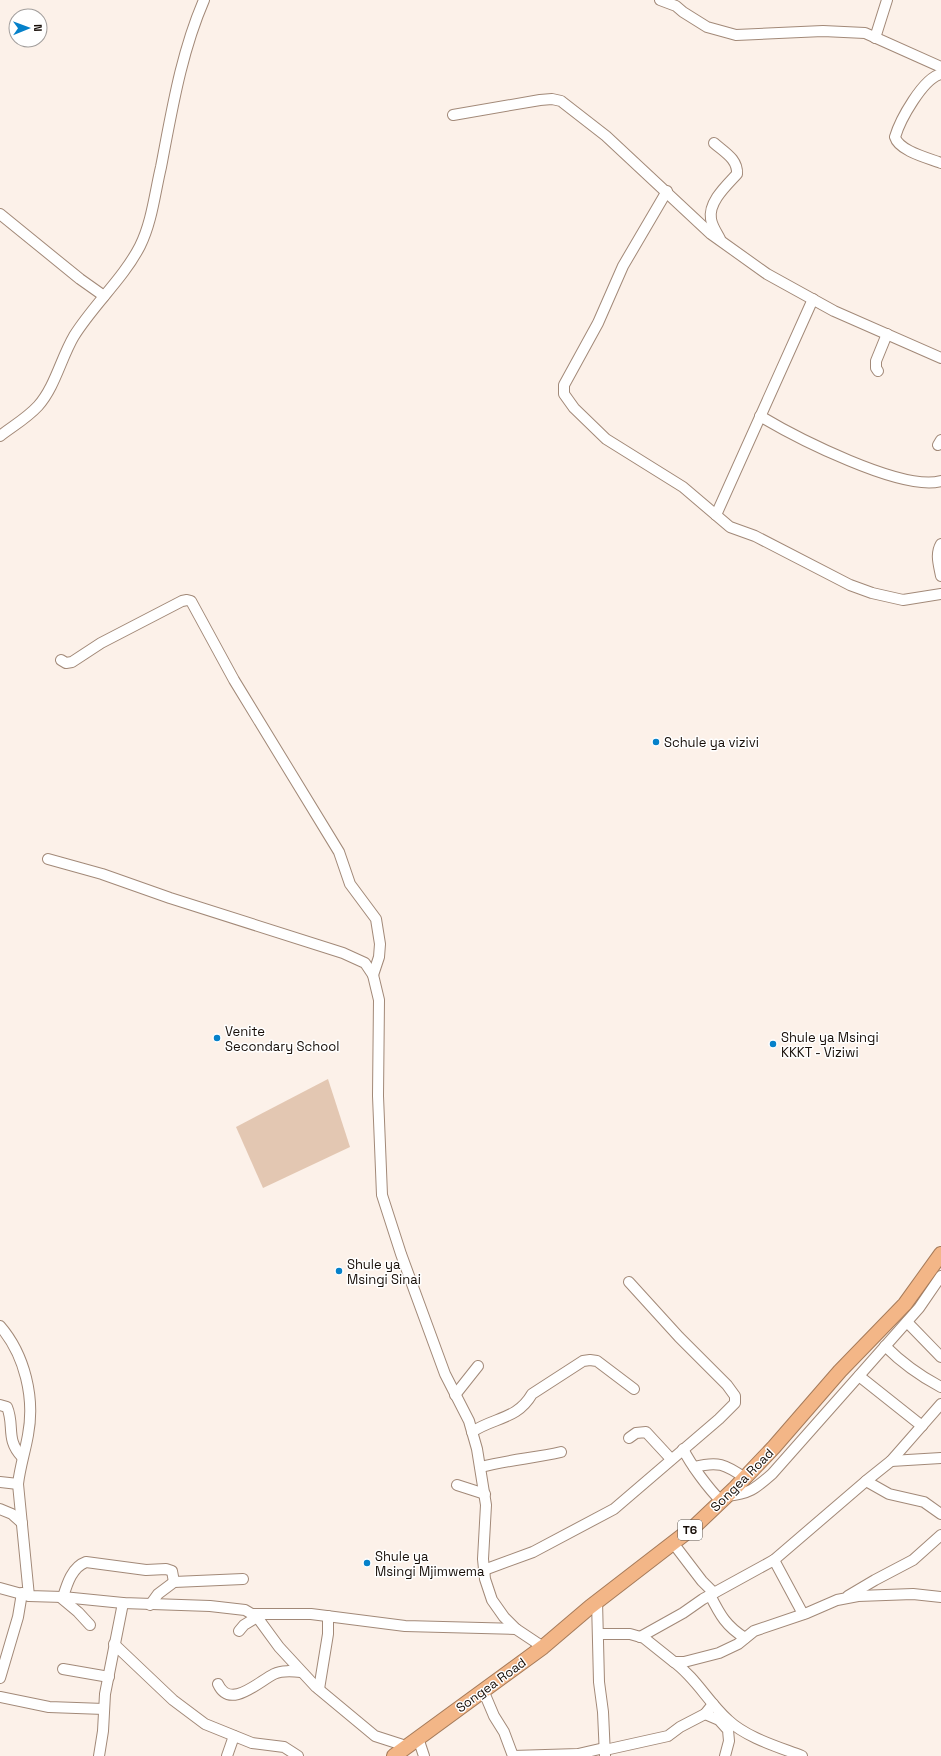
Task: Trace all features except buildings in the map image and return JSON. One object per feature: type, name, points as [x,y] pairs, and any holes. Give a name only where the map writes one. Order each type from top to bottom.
[{"type":"highway","name":"Songea Road","points":[[394,1756],[544,1647],[597,1601],[695,1526],[774,1448],[840,1371],[905,1304],[941,1254]]},
{"type":"street","points":[[0,436],[28,416],[39,405],[47,393],[74,336],[130,262],[140,245],[147,225],[185,52],[204,0]]},
{"type":"street","points":[[660,0],[676,6],[707,27],[736,35],[823,31],[865,33],[941,67]]},
{"type":"street","points":[[875,38],[887,0]]},
{"type":"street","points":[[941,74],[923,87],[909,108],[895,137],[899,145],[906,149],[941,163]]},
{"type":"street","points":[[453,115],[540,100],[552,99],[561,102],[606,136],[667,191],[711,234],[767,274],[834,311],[941,358]]},
{"type":"street","points":[[714,143],[733,159],[737,168],[737,174],[714,204],[711,213],[711,220],[721,241]]},
{"type":"street","points":[[667,191],[623,266],[598,323],[564,385],[564,394],[574,408],[606,439],[683,487],[730,527],[755,536],[844,582],[872,593],[903,600],[941,594]]},
{"type":"street","points":[[0,214],[43,247],[80,279],[104,296]]},
{"type":"street","points":[[716,515],[812,299]]},
{"type":"street","points":[[878,371],[876,368],[876,361],[887,334]]},
{"type":"street","points":[[760,416],[785,431],[825,450],[904,480],[923,482],[941,481]]},
{"type":"street","points":[[941,544],[937,551],[941,576]]},
{"type":"street","points":[[60,660],[66,663],[72,662],[101,643],[182,601],[191,601],[234,680],[339,852],[350,884],[376,919],[380,944],[379,957],[373,975]]},
{"type":"street","points":[[48,859],[102,874],[170,898],[343,953],[365,963],[373,975],[379,1000],[378,1096],[382,1196],[401,1254],[445,1374],[469,1421],[472,1432],[481,1467],[485,1494],[486,1522],[483,1559],[484,1570],[492,1600],[504,1617],[516,1629],[544,1647]]},
{"type":"street","points":[[484,1570],[533,1552],[602,1516],[631,1496],[671,1459],[732,1408],[735,1403],[735,1396],[709,1366],[679,1337],[629,1282]]},
{"type":"street","points":[[683,1449],[712,1492],[724,1499],[744,1494],[756,1488],[772,1474],[907,1322],[939,1282]]},
{"type":"street","points":[[907,1322],[941,1357]]},
{"type":"street","points":[[0,1326],[17,1352],[30,1394],[31,1407],[28,1436],[22,1458],[18,1484],[26,1595],[20,1606],[0,1675]]},
{"type":"street","points":[[885,1346],[900,1361],[920,1376],[941,1387]]},
{"type":"street","points":[[472,1432],[481,1426],[518,1411],[527,1402],[532,1394],[583,1361],[597,1361],[634,1389]]},
{"type":"street","points":[[455,1395],[478,1366]]},
{"type":"street","points":[[859,1376],[922,1426]]},
{"type":"street","points":[[640,1637],[683,1614],[712,1594],[774,1560],[866,1481],[892,1461],[941,1404]]},
{"type":"street","points":[[0,1405],[7,1407],[10,1413],[12,1442],[22,1458]]},
{"type":"street","points":[[629,1438],[636,1433],[646,1432],[671,1459]]},
{"type":"street","points":[[481,1467],[505,1461],[541,1457],[561,1452]]},
{"type":"street","points":[[892,1461],[941,1458]]},
{"type":"street","points":[[694,1466],[712,1463],[723,1464],[745,1478]]},
{"type":"street","points":[[866,1481],[889,1494],[924,1502],[941,1514]]},
{"type":"street","points":[[0,1482],[18,1484]]},
{"type":"street","points":[[457,1485],[485,1494]]},
{"type":"street","points":[[0,1509],[12,1514],[22,1523]]},
{"type":"street","points":[[844,1598],[913,1560],[941,1535]]},
{"type":"street","points":[[673,1543],[712,1594],[725,1622],[733,1630],[745,1638]]},
{"type":"street","points":[[774,1560],[803,1614]]},
{"type":"street","points":[[62,1597],[70,1577],[80,1564],[86,1562],[146,1570],[166,1569],[172,1571],[174,1582]]},
{"type":"street","points":[[150,1605],[158,1594],[174,1582],[243,1579]]},
{"type":"street","points":[[0,1588],[26,1595],[62,1597],[123,1604],[196,1605],[245,1610],[255,1615],[279,1647],[318,1689],[376,1736],[406,1746]]},
{"type":"street","points":[[674,1662],[684,1662],[719,1653],[738,1644],[754,1631],[844,1598],[913,1594],[941,1597]]},
{"type":"street","points":[[62,1597],[90,1625]]},
{"type":"street","points":[[597,1601],[599,1682],[603,1712],[605,1751]]},
{"type":"street","points":[[99,1756],[103,1731],[104,1709],[114,1644],[123,1604]]},
{"type":"street","points":[[239,1632],[255,1615],[312,1614],[405,1626],[516,1629]]},
{"type":"street","points":[[318,1689],[328,1634],[328,1616]]},
{"type":"street","points":[[598,1634],[630,1634],[640,1637],[653,1645],[697,1683],[713,1704],[738,1729],[749,1735],[802,1756]]},
{"type":"street","points":[[114,1644],[173,1700],[205,1724],[252,1743],[284,1747],[298,1756]]},
{"type":"street","points":[[63,1669],[109,1677]]},
{"type":"street","points":[[218,1684],[222,1691],[229,1695],[234,1695],[248,1691],[274,1674],[284,1671],[302,1672]]},
{"type":"street","points":[[484,1690],[494,1716],[504,1732],[513,1756],[578,1754],[605,1751],[668,1736],[680,1727],[705,1714],[713,1704]]},
{"type":"street","points":[[0,1697],[49,1707],[104,1709]]},
{"type":"street","points":[[705,1714],[719,1720],[728,1730],[729,1741],[726,1756]]},
{"type":"street","points":[[227,1756],[234,1736]]},
{"type":"street","points":[[418,1738],[424,1756]]},
{"type":"shaded area","points":[[328,1079],[350,1147],[263,1188],[236,1127]]},
{"type":"place","name":"Schule ya vizivi","points":[[656,742]]},
{"type":"place","name":"Venite Secondary School","points":[[217,1038]]},
{"type":"place","name":"Shule ya Msingi KKKT - Viziwi","points":[[773,1044]]},
{"type":"place","name":"Shule ya Msingi Sinai","points":[[339,1271]]},
{"type":"place","name":"Shule ya Msingi Mjimwema","points":[[367,1563]]}]
